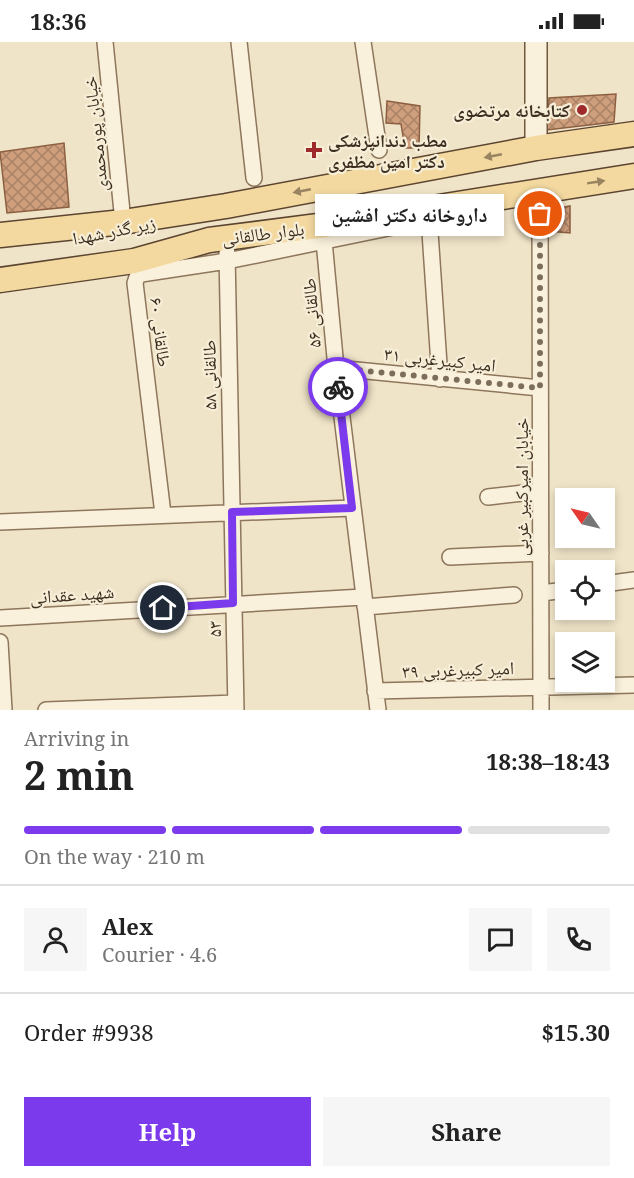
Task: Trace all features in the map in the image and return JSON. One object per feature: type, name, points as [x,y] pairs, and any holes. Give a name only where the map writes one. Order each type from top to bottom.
[{"type":"main road","name":"بلوار طالقانی","points":[[0,235],[123,222],[226,206],[536,148],[634,134]]},
{"type":"main road","name":"بلوار طالقانی","points":[[0,280],[134,261],[326,225],[634,176]]},
{"type":"main road","name":"زیر گذر شهدا","points":[[0,250],[121,231],[226,206]]},
{"type":"main road","name":"زیر گذر شهدا","points":[[0,266],[124,248],[221,246]]},
{"type":"street","name":"خیابان پورمحمدی","points":[[105,42],[123,222]]},
{"type":"street","points":[[239,42],[254,178]]},
{"type":"street","points":[[363,42],[379,150]]},
{"type":"street","points":[[536,42],[536,148]]},
{"type":"street","name":"خیابان امیرکبیر غربی","points":[[540,192],[541,710]]},
{"type":"street","name":"طالقانی ۶۰","points":[[163,514],[136,277],[221,246],[324,241],[398,226]]},
{"type":"street","points":[[430,232],[440,379]]},
{"type":"street","name":"طالقانی ۵۶","points":[[324,241],[352,508],[378,710]]},
{"type":"street","name":"طالقانی ۵۸","points":[[221,246],[232,512]]},
{"type":"street","name":"امیر کبیرغربی ۳۱","points":[[336,368],[540,388]]},
{"type":"street","points":[[488,497],[540,491]]},
{"type":"street","points":[[0,522],[352,508]]},
{"type":"street","name":"۵۳","points":[[232,512],[235,707]]},
{"type":"street","points":[[450,557],[541,553]]},
{"type":"street","points":[[615,583],[634,580]]},
{"type":"street","points":[[541,593],[555,591]]},
{"type":"street","name":"شهید عقدانی","points":[[0,618],[233,603],[364,602],[514,595]]},
{"type":"street","points":[[0,642],[3,705]]},
{"type":"street","name":"امیر کبیرغربی ۳۹","points":[[375,691],[634,685]]},
{"type":"street","points":[[46,710],[235,707]]},
{"type":"building","name":"کتابخانه مرتضوی","points":[[616,94],[614,122],[547,130],[549,98]]},
{"type":"building","points":[[387,101],[420,106],[419,148],[405,148],[401,124],[386,123]]},
{"type":"building","points":[[64,143],[69,207],[7,213],[0,152]]},
{"type":"building","points":[[570,206],[570,233],[548,231],[550,210]]},
{"type":"way so far","points":[[338,387],[336,368],[540,388],[540,214]]},
{"type":"place","name":"کتابخانه مرتضوی","points":[[582,110]]},
{"type":"place","name":"مطب دندانپزشکی دکتر امین مظفری","points":[[314,150]]},
{"type":"place","name":"داروخانه دکتر افشین","points":[[540,214]]},
{"type":"route","points":[[163,608],[233,603],[232,512],[352,508],[338,387]]}]
